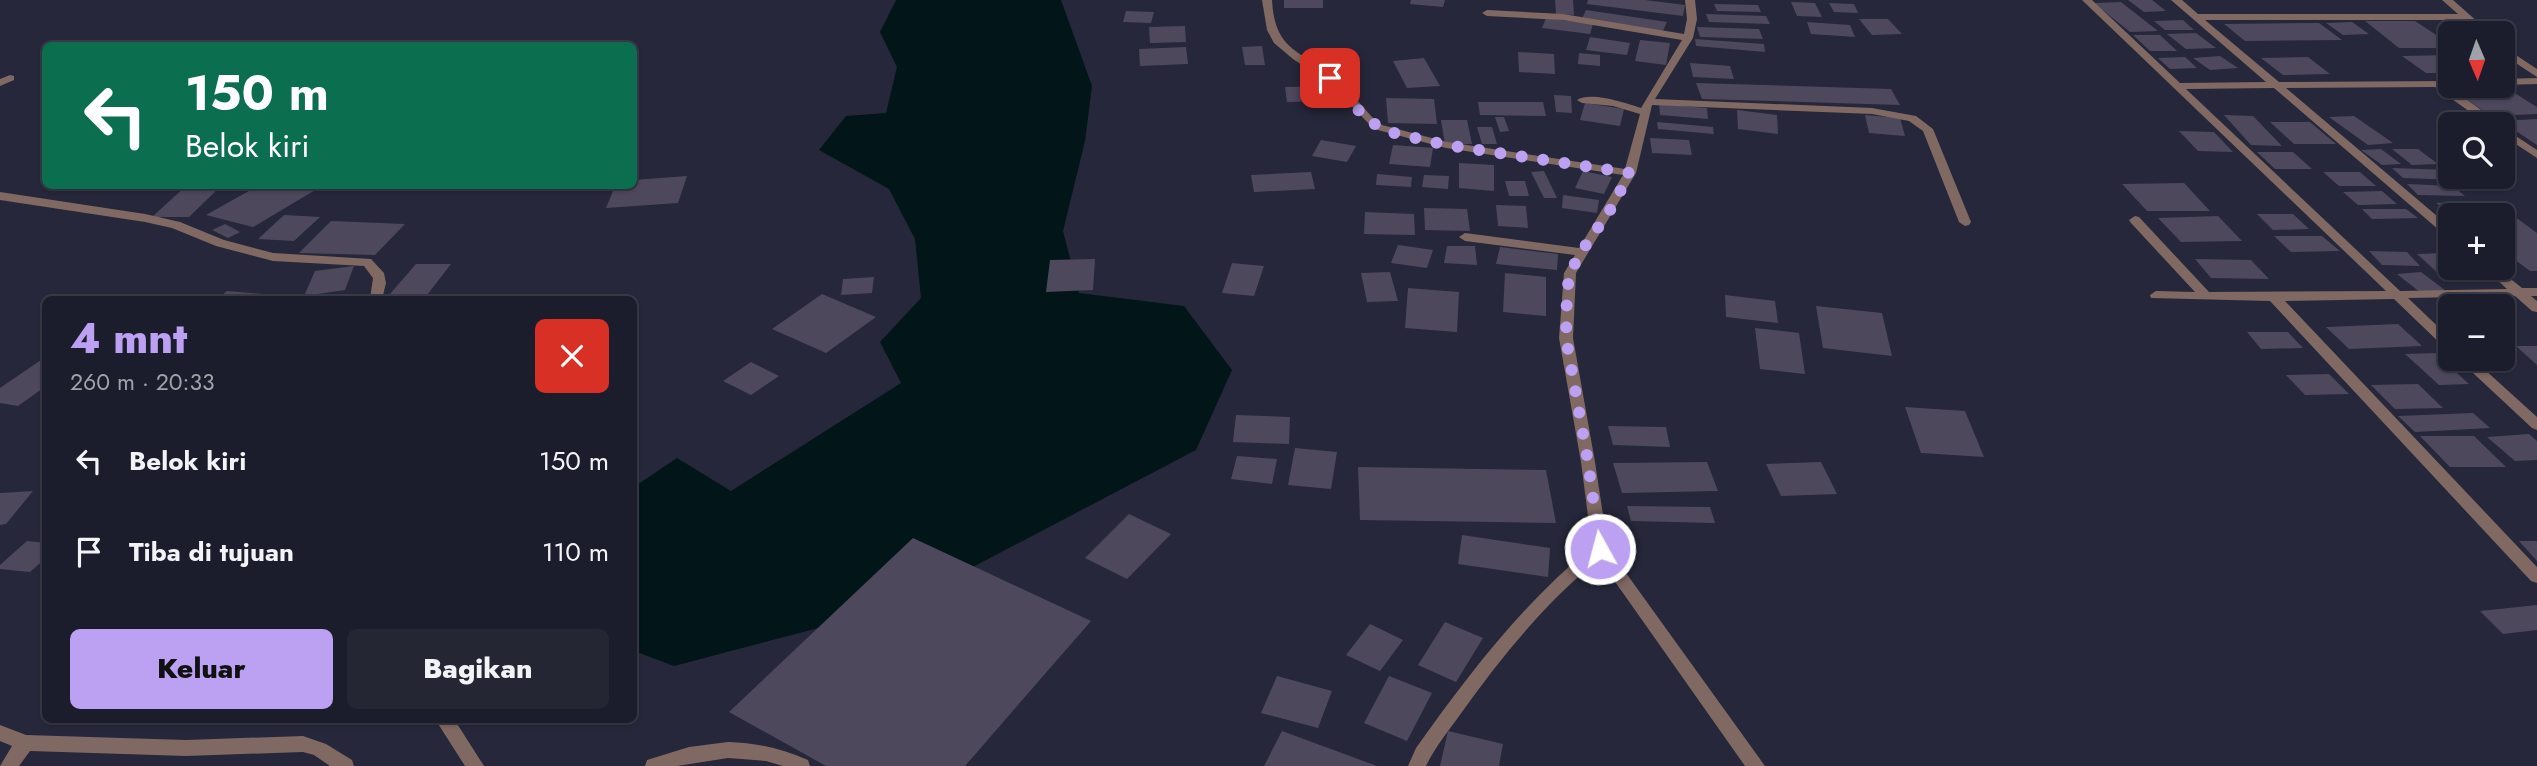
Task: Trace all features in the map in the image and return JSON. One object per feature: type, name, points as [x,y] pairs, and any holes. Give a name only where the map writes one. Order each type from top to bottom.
[{"type":"street","points":[[1267,0],[1269,26],[1280,45],[1330,78],[1368,121],[1378,127],[1446,145],[1630,173]]},
{"type":"street","points":[[1690,0],[1692,19],[1688,38],[1646,107],[1630,173],[1570,273],[1566,338],[1600,549],[1756,766]]},
{"type":"street","points":[[2087,0],[2438,334]]},
{"type":"street","points":[[2176,0],[2438,223]]},
{"type":"street","points":[[2447,0],[2472,21]]},
{"type":"street","points":[[1488,13],[1563,17],[1688,38]]},
{"type":"street","points":[[2197,18],[2468,17]]},
{"type":"street","points":[[2515,59],[2537,75]]},
{"type":"street","points":[[2515,82],[2537,81]]},
{"type":"street","points":[[2177,86],[2438,84]]},
{"type":"street","points":[[2462,98],[2479,112]]},
{"type":"street","points":[[1582,100],[1646,107],[1872,111],[1912,118],[1928,129],[1965,222]]},
{"type":"street","points":[[2515,139],[2537,155]]},
{"type":"street","points":[[0,197],[156,220],[220,243],[273,257],[367,261],[376,268],[379,278],[381,287],[377,296]]},
{"type":"street","points":[[2135,220],[2204,294]]},
{"type":"street","points":[[1465,237],[1581,252]]},
{"type":"street","points":[[2504,280],[2537,308]]},
{"type":"street","points":[[2156,295],[2274,297],[2537,292]]},
{"type":"street","points":[[2274,297],[2537,577]]},
{"type":"street","points":[[2478,371],[2537,425]]},
{"type":"street","points":[[1417,766],[1423,752],[1494,652],[1571,572],[1600,549]]},
{"type":"street","points":[[447,723],[475,766]]},
{"type":"street","points":[[0,733],[25,743],[186,748],[303,744],[320,749],[345,766]]},
{"type":"street","points":[[8,766],[25,743]]},
{"type":"street","points":[[654,766],[697,752],[746,750],[790,760],[801,766]]},
{"type":"shaded area","points":[[896,0],[1061,0],[1092,86],[1085,141],[1063,231],[1079,293],[1184,306],[1232,370],[1196,450],[950,579],[849,620],[674,666],[637,652],[637,485],[677,458],[731,491],[901,383],[880,342],[921,298],[915,239],[889,189],[819,150],[846,116],[886,113],[897,67],[880,32]]},
{"type":"building","points":[[1284,0],[1323,0],[1323,8],[1284,8]]},
{"type":"building","points":[[1411,0],[1445,0],[1443,7],[1410,4]]},
{"type":"building","points":[[1555,0],[1573,0],[1574,15],[1556,14]]},
{"type":"building","points":[[1588,0],[1645,0],[1685,5],[1683,16],[1587,4]]},
{"type":"building","points":[[2128,0],[2152,0],[2166,11],[2144,12]]},
{"type":"building","points":[[1791,2],[1815,3],[1822,17],[1797,16]]},
{"type":"building","points":[[2121,2],[2158,31],[2130,32],[2094,3]]},
{"type":"building","points":[[1829,3],[1854,4],[1858,13],[1834,12]]},
{"type":"building","points":[[1714,4],[1758,5],[1761,12],[1717,11]]},
{"type":"building","points":[[1586,10],[1667,22],[1663,31],[1582,19]]},
{"type":"building","points":[[1126,11],[1154,12],[1151,23],[1123,22]]},
{"type":"building","points":[[1706,14],[1766,16],[1770,24],[1709,22]]},
{"type":"building","points":[[1546,18],[1593,24],[1590,34],[1542,28]]},
{"type":"building","points":[[1859,19],[1888,19],[1902,34],[1872,35]]},
{"type":"building","points":[[2183,20],[2194,30],[2165,30],[2154,21]]},
{"type":"building","points":[[2365,21],[2415,21],[2438,36],[2438,48],[2399,48]]},
{"type":"building","points":[[1807,22],[1850,25],[1855,37],[1811,34]]},
{"type":"building","points":[[2352,22],[2369,34],[2343,35],[2326,23]]},
{"type":"building","points":[[2319,23],[2342,40],[2245,41],[2224,24]]},
{"type":"building","points":[[1185,26],[1186,42],[1150,43],[1149,27]]},
{"type":"building","points":[[1697,27],[1759,29],[1763,39],[1700,37]]},
{"type":"building","points":[[2196,33],[2216,48],[2186,49],[2167,34]]},
{"type":"building","points":[[2133,35],[2160,35],[2177,51],[2150,51]]},
{"type":"building","points":[[1590,37],[1630,43],[1627,55],[1586,50]]},
{"type":"building","points":[[1695,39],[1764,44],[1765,52],[1696,46]]},
{"type":"building","points":[[1640,40],[1670,43],[1666,65],[1635,61]]},
{"type":"building","points":[[1262,46],[1265,65],[1245,65],[1242,47]]},
{"type":"building","points":[[1186,47],[1188,64],[1140,66],[1139,49]]},
{"type":"building","points":[[1518,52],[1554,54],[1555,74],[1519,72]]},
{"type":"building","points":[[1579,53],[1600,55],[1600,66],[1578,64]]},
{"type":"building","points":[[1350,54],[1352,67],[1333,67],[1331,55]]},
{"type":"building","points":[[2438,55],[2438,73],[2426,73],[2402,56]]},
{"type":"building","points":[[2220,56],[2238,68],[2210,70],[2193,58]]},
{"type":"building","points":[[2185,57],[2197,68],[2170,69],[2158,58]]},
{"type":"building","points":[[2308,57],[2330,74],[2283,75],[2261,58]]},
{"type":"building","points":[[1424,58],[1440,86],[1407,88],[1393,61]]},
{"type":"building","points":[[1690,63],[1730,66],[1734,79],[1693,77]]},
{"type":"building","points":[[1696,83],[1891,89],[1900,105],[1702,99]]},
{"type":"building","points":[[1330,86],[1332,101],[1287,102],[1285,87]]},
{"type":"building","points":[[2515,93],[2537,107],[2537,114],[2485,112],[2464,98],[2515,98]]},
{"type":"building","points":[[1554,95],[1571,96],[1572,113],[1556,112]]},
{"type":"building","points":[[1386,98],[1434,99],[1437,124],[1388,123]]},
{"type":"building","points":[[1478,102],[1543,102],[1546,116],[1480,115]]},
{"type":"building","points":[[1585,103],[1624,109],[1620,126],[1580,120]]},
{"type":"building","points":[[1659,104],[1707,108],[1708,119],[1660,115]]},
{"type":"building","points":[[1737,110],[1777,115],[1778,134],[1738,129]]},
{"type":"building","points":[[1865,115],[1900,118],[1905,136],[1869,133]]},
{"type":"building","points":[[2224,115],[2253,116],[2282,146],[2251,145]]},
{"type":"building","points":[[2354,116],[2393,143],[2368,145],[2329,117]]},
{"type":"building","points":[[1495,117],[1504,117],[1509,131],[1500,132]]},
{"type":"building","points":[[2537,119],[2537,145],[2515,130],[2515,120]]},
{"type":"building","points":[[1441,120],[1467,120],[1472,144],[1445,144]]},
{"type":"building","points":[[1657,122],[1713,127],[1714,134],[1658,129]]},
{"type":"building","points":[[2270,122],[2310,122],[2336,144],[2294,144]]},
{"type":"building","points":[[1477,127],[1492,127],[1497,144],[1482,144]]},
{"type":"building","points":[[2179,131],[2214,132],[2233,152],[2198,151]]},
{"type":"building","points":[[1650,138],[1689,140],[1692,155],[1652,153]]},
{"type":"building","points":[[1321,140],[1356,146],[1347,162],[1312,156]]},
{"type":"building","points":[[1393,145],[1433,148],[1430,167],[1389,164]]},
{"type":"building","points":[[2381,149],[2401,164],[2382,165],[2361,150]]},
{"type":"building","points":[[2392,149],[2418,149],[2438,164],[2412,165]]},
{"type":"building","points":[[2257,152],[2293,152],[2312,169],[2275,169]]},
{"type":"building","points":[[1459,163],[1494,165],[1494,191],[1459,188]]},
{"type":"building","points":[[2392,168],[2438,170],[2438,179],[2403,178]]},
{"type":"building","points":[[1544,171],[1557,198],[1544,198],[1531,172]]},
{"type":"building","points":[[1583,171],[1612,177],[1604,194],[1575,188]]},
{"type":"building","points":[[1311,172],[1315,189],[1254,192],[1251,175]]},
{"type":"building","points":[[2323,172],[2360,172],[2376,186],[2339,186]]},
{"type":"building","points":[[1377,174],[1412,177],[1411,187],[1376,185]]},
{"type":"building","points":[[1424,175],[1449,176],[1448,189],[1422,187]]},
{"type":"building","points":[[687,176],[678,203],[606,208],[614,189],[637,189],[637,180]]},
{"type":"building","points":[[1505,181],[1525,181],[1529,196],[1509,196]]},
{"type":"building","points":[[2184,183],[2210,211],[2147,211],[2122,184]]},
{"type":"building","points":[[2407,184],[2457,189],[2465,196],[2418,195]]},
{"type":"building","points":[[183,189],[218,189],[189,217],[152,217]]},
{"type":"building","points":[[253,189],[317,189],[253,227],[206,215]]},
{"type":"building","points":[[2382,191],[2397,204],[2358,205],[2343,192]]},
{"type":"building","points":[[1563,195],[1599,200],[1597,213],[1562,208]]},
{"type":"building","points":[[2475,201],[2478,203],[2438,204],[2436,203]]},
{"type":"building","points":[[1496,205],[1526,206],[1528,228],[1498,226]]},
{"type":"building","points":[[1424,208],[1467,209],[1470,231],[1425,230]]},
{"type":"building","points":[[2362,209],[2406,209],[2418,218],[2372,219]]},
{"type":"building","points":[[1365,212],[1414,214],[1415,235],[1364,234]]},
{"type":"building","points":[[2257,214],[2293,214],[2309,229],[2273,230]]},
{"type":"building","points":[[284,215],[320,217],[294,241],[258,239]]},
{"type":"building","points":[[2218,216],[2242,241],[2181,242],[2158,218]]},
{"type":"building","points":[[2515,219],[2537,233],[2537,271],[2530,271],[2515,260]]},
{"type":"building","points":[[331,221],[405,224],[375,255],[299,253]]},
{"type":"building","points":[[225,224],[240,232],[228,238],[212,230]]},
{"type":"building","points":[[2274,236],[2322,236],[2340,251],[2291,252]]},
{"type":"building","points":[[1398,245],[1433,250],[1427,268],[1391,263]]},
{"type":"building","points":[[1447,246],[1475,246],[1477,265],[1444,263]]},
{"type":"building","points":[[1500,247],[1558,254],[1557,270],[1496,264]]},
{"type":"building","points":[[2369,251],[2407,252],[2420,266],[2382,265]]},
{"type":"building","points":[[2438,253],[2438,273],[2417,254]]},
{"type":"building","points":[[1095,259],[1093,290],[1046,292],[1050,260]]},
{"type":"building","points":[[2195,259],[2251,260],[2269,279],[2211,278]]},
{"type":"building","points":[[1232,263],[1264,266],[1254,296],[1222,293]]},
{"type":"building","points":[[416,264],[451,264],[427,295],[390,294]]},
{"type":"building","points":[[354,266],[345,290],[304,296],[315,271]]},
{"type":"building","points":[[1390,272],[1398,301],[1367,302],[1361,273]]},
{"type":"building","points":[[2421,272],[2446,291],[2421,293],[2397,274]]},
{"type":"building","points":[[1505,273],[1546,277],[1546,316],[1503,312]]},
{"type":"building","points":[[874,277],[872,293],[841,295],[843,279]]},
{"type":"building","points":[[1408,288],[1459,292],[1457,332],[1405,328]]},
{"type":"building","points":[[227,291],[262,294],[260,296],[221,296]]},
{"type":"building","points":[[822,294],[876,317],[826,353],[772,329]]},
{"type":"building","points":[[1725,295],[1775,301],[1778,323],[1726,317]]},
{"type":"building","points":[[1816,306],[1882,313],[1892,356],[1823,348]]},
{"type":"building","points":[[2398,324],[2422,346],[2349,349],[2326,327]]},
{"type":"building","points":[[1755,328],[1799,333],[1805,374],[1760,369]]},
{"type":"building","points":[[2247,332],[2288,332],[2303,348],[2261,349]]},
{"type":"building","points":[[2516,346],[2537,346],[2537,365]]},
{"type":"building","points":[[2435,353],[2438,356],[2438,371],[2455,371],[2469,384],[2439,385],[2405,354]]},
{"type":"building","points":[[42,360],[42,389],[18,406],[0,403],[0,388]]},
{"type":"building","points":[[751,362],[779,376],[751,395],[723,381]]},
{"type":"building","points":[[2329,374],[2349,394],[2305,395],[2286,375]]},
{"type":"building","points":[[2418,384],[2443,408],[2395,409],[2371,385]]},
{"type":"building","points":[[1905,407],[1965,411],[1984,457],[1921,453]]},
{"type":"building","points":[[2473,413],[2490,428],[2415,432],[2398,416]]},
{"type":"building","points":[[1236,415],[1290,417],[1289,444],[1233,442]]},
{"type":"building","points":[[1608,426],[1666,427],[1670,447],[1613,445]]},
{"type":"building","points":[[2529,434],[2537,441],[2537,460],[2515,461],[2487,437]]},
{"type":"building","points":[[2420,436],[2474,436],[2506,467],[2450,467]]},
{"type":"building","points":[[1295,448],[1337,452],[1331,489],[1288,485]]},
{"type":"building","points":[[1237,456],[1277,459],[1272,484],[1231,479]]},
{"type":"building","points":[[1707,462],[1718,491],[1622,493],[1613,463]]},
{"type":"building","points":[[1821,462],[1837,494],[1781,496],[1766,464]]},
{"type":"building","points":[[1358,467],[1546,470],[1556,523],[1360,520]]},
{"type":"building","points":[[33,491],[6,524],[0,525],[0,493]]},
{"type":"building","points":[[1627,506],[1710,507],[1715,523],[1631,521]]},
{"type":"building","points":[[1129,514],[1171,534],[1127,579],[1085,558]]},
{"type":"building","points":[[1462,535],[1550,548],[1548,577],[1458,564]]},
{"type":"building","points":[[913,538],[1091,621],[965,766],[826,766],[729,712]]},
{"type":"building","points":[[27,541],[42,543],[42,562],[30,572],[0,569],[0,565]]},
{"type":"building","points":[[2519,541],[2537,541],[2537,561]]},
{"type":"building","points":[[2537,605],[2537,630],[2503,634],[2480,611]]},
{"type":"building","points":[[1445,622],[1483,638],[1456,682],[1418,665]]},
{"type":"building","points":[[1370,624],[1403,640],[1380,671],[1346,655]]},
{"type":"building","points":[[1277,676],[1332,691],[1318,728],[1261,713]]},
{"type":"building","points":[[1389,676],[1432,693],[1407,741],[1364,723]]},
{"type":"building","points":[[1282,731],[1377,766],[1264,766]]},
{"type":"building","points":[[1448,731],[1503,744],[1499,766],[1440,766]]},
{"type":"route","points":[[1330,78],[1368,121],[1394,133],[1446,145],[1630,173],[1609,212],[1581,252],[1570,273],[1567,291],[1566,338],[1600,549]]}]
